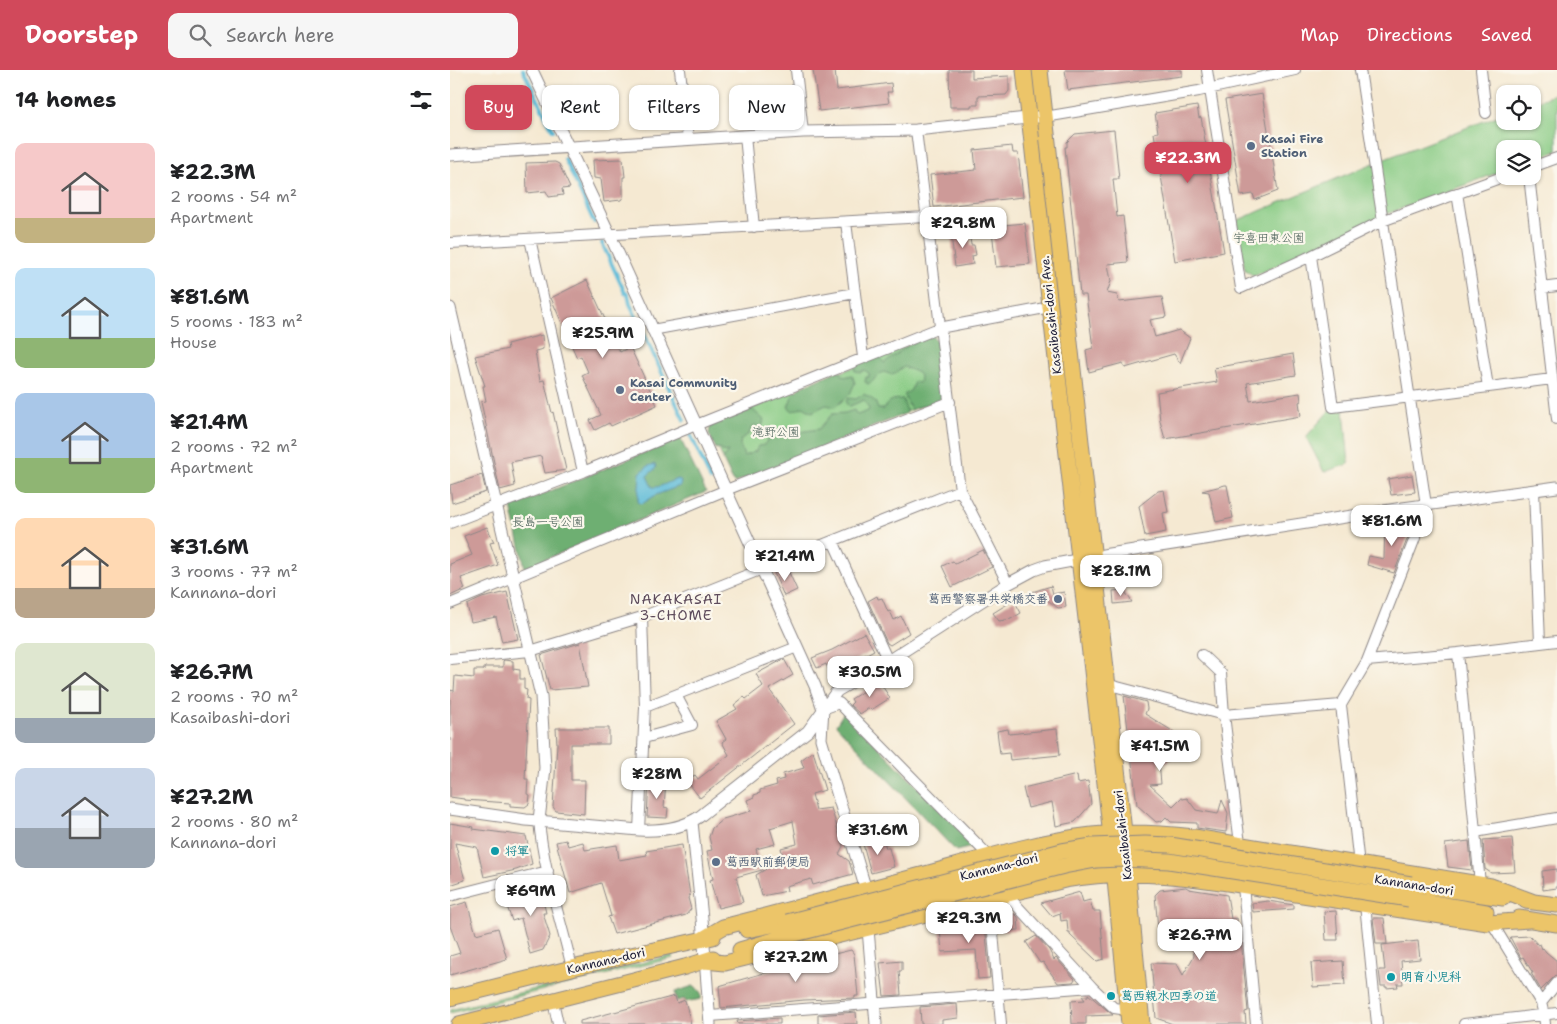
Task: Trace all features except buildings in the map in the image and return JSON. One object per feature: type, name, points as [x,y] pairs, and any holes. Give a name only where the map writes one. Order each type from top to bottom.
[{"type":"main road","name":"Kasaibashi-dori Ave.","points":[[1024,70],[1038,117],[1085,559]]},
{"type":"main road","name":"Kasaibashi-dori Ave.","points":[[1040,70],[1038,117],[1050,307],[1085,559]]},
{"type":"main road","name":"Kasaibashi-dori","points":[[1085,559],[1106,684],[1117,833]]},
{"type":"main road","name":"Kasaibashi-dori","points":[[1085,559],[1121,873],[1142,1024]]},
{"type":"main road","points":[[704,939],[723,926],[990,857],[1059,840],[1117,833],[1173,834],[1240,844],[1491,886],[1534,902]]},
{"type":"main road","name":"Kannana-dori","points":[[450,998],[572,968],[704,939],[789,928],[1096,860],[1153,859],[1410,892],[1557,905]]},
{"type":"main road","name":"Kasaibashi-dori","points":[[1121,873],[1128,1017]]},
{"type":"main road","points":[[705,961],[725,963],[1073,878],[1121,873],[1176,876],[1492,923],[1529,920]]},
{"type":"main road","name":"Kannana-dori","points":[[1410,892],[1529,920],[1557,924]]},
{"type":"main road","name":"Kannana-dori","points":[[459,1024],[705,961],[789,928]]},
{"type":"street","points":[[532,70],[609,233],[815,686],[824,710],[821,739],[866,890]]},
{"type":"street","points":[[680,70],[688,139]]},
{"type":"street","points":[[796,70],[803,132]]},
{"type":"street","points":[[1207,70],[1241,288],[1311,256],[1382,220],[1496,179]]},
{"type":"street","points":[[450,155],[803,132],[916,130],[1038,117],[1209,89],[1295,70]]},
{"type":"street","points":[[1360,70],[1426,505]]},
{"type":"street","points":[[1481,70],[1486,113]]},
{"type":"street","points":[[916,130],[960,490],[1008,584]]},
{"type":"street","points":[[745,136],[754,227]]},
{"type":"street","points":[[1541,164],[1557,158]]},
{"type":"street","points":[[1530,185],[1557,419]]},
{"type":"street","points":[[1457,193],[1488,387]]},
{"type":"street","points":[[450,243],[926,217]]},
{"type":"street","points":[[846,222],[863,357]]},
{"type":"street","points":[[530,238],[583,472]]},
{"type":"street","points":[[1311,256],[1333,406],[1552,379]]},
{"type":"street","points":[[1542,288],[1557,286]]},
{"type":"street","points":[[652,330],[855,293]]},
{"type":"street","points":[[450,523],[583,472],[863,357],[939,328],[1050,307]]},
{"type":"street","points":[[450,308],[455,351],[497,505],[542,696],[545,768],[539,820],[540,834],[572,968]]},
{"type":"street","points":[[450,604],[726,490],[950,402]]},
{"type":"street","points":[[450,809],[539,820],[657,831],[692,822],[808,731],[837,691],[888,661],[1008,584],[1034,570],[1045,566],[1085,559],[1412,507],[1557,487]]},
{"type":"street","points":[[450,659],[530,651],[642,617],[960,490]]},
{"type":"street","points":[[1534,490],[1540,643]]},
{"type":"street","points":[[1359,865],[1341,705],[1367,662],[1415,538],[1412,507]]},
{"type":"street","points":[[833,541],[888,661]]},
{"type":"street","points":[[639,830],[646,707],[642,617]]},
{"type":"street","points":[[1367,662],[1557,641]]},
{"type":"street","points":[[646,707],[797,647]]},
{"type":"street","points":[[1458,653],[1480,884]]},
{"type":"street","points":[[1202,656],[1221,673],[1224,715],[1240,844]]},
{"type":"street","points":[[1106,684],[1224,715],[1341,705]]},
{"type":"street","points":[[644,738],[692,726],[676,695]]},
{"type":"street","points":[[824,710],[839,703],[990,857]]},
{"type":"street","points":[[1475,832],[1557,818]]},
{"type":"street","points":[[692,822],[710,1020],[874,1003],[1092,987]]},
{"type":"street","points":[[450,896],[548,872]]},
{"type":"street","points":[[1243,886],[1256,1024]]},
{"type":"street","points":[[1006,894],[1092,987],[1114,1008],[1128,1017]]},
{"type":"street","points":[[990,898],[1001,1024]]},
{"type":"street","points":[[1365,904],[1377,1024]]},
{"type":"street","points":[[1492,923],[1541,1003],[1544,1019]]},
{"type":"street","points":[[868,929],[876,1024]]},
{"type":"street","points":[[1541,1003],[1557,983]]},
{"type":"street","points":[[553,1001],[558,1024]]},
{"type":"street","points":[[1464,1024],[1544,1019],[1557,1013]]},
{"type":"green space","name":"宇喜田東公園","points":[[1557,93],[1557,151],[1541,157],[1541,140],[1496,140],[1496,173],[1384,215],[1254,276],[1245,270],[1236,221],[1369,165],[1496,116],[1496,130],[1541,130],[1541,100]]},
{"type":"green space","points":[[930,335],[937,340],[944,394],[940,400],[911,410],[904,395],[911,390],[914,382],[919,383],[920,376],[918,373],[904,367],[892,375],[884,372],[881,373],[868,384],[865,382],[866,377],[869,377],[869,373],[864,370],[860,373],[854,370],[856,366],[871,355],[880,357],[884,363],[910,344]]},
{"type":"green space","name":"滝野公園","points":[[930,336],[939,399],[736,481],[732,479],[710,429],[711,425]]},
{"type":"green space","points":[[839,370],[844,377],[852,375],[855,383],[850,394],[835,407],[826,405],[812,412],[803,407],[793,411],[788,407],[793,394],[799,388]]},
{"type":"green space","points":[[864,394],[875,401],[878,409],[884,409],[887,404],[896,399],[903,399],[907,413],[734,483],[723,460],[728,451],[723,452],[720,448],[716,449],[709,434],[710,428],[724,417],[735,412],[752,409],[764,420],[762,427],[752,426],[749,434],[741,439],[740,445],[744,456],[756,451],[758,446],[764,445],[768,439],[788,427],[796,428],[798,432],[819,429],[832,414],[854,410],[857,415],[868,411],[869,409],[864,400],[848,407],[846,402],[848,398],[856,399]]},
{"type":"green space","points":[[1344,410],[1349,464],[1324,472],[1306,437],[1329,411]]},
{"type":"green space","name":"長島一号公園","points":[[680,438],[706,492],[525,568],[511,507]]},
{"type":"green space","points":[[844,712],[976,846],[956,851],[836,725]]},
{"type":"green space","points":[[673,955],[673,958],[450,1013],[450,1010]]},
{"type":"green space","points":[[693,986],[701,993],[701,999],[686,1002],[684,999],[677,1001],[675,992]]},
{"type":"water","points":[[655,464],[656,468],[647,476],[652,487],[679,479],[681,482],[680,486],[656,495],[642,504],[638,502],[640,473],[648,466]]},
{"type":"waterway","points":[[523,70],[542,108]]},
{"type":"waterway","points":[[565,159],[594,222]]},
{"type":"waterway","points":[[602,243],[625,293],[628,294],[630,304],[684,420]]},
{"type":"waterway","points":[[691,436],[711,480]]},
{"type":"place","name":"Kasai Fire Station","points":[[1251,146]]},
{"type":"place","name":"Kasai Community Center","points":[[620,390]]},
{"type":"place","name":"葛西警察署共栄橋交番","points":[[1058,599]]},
{"type":"place","name":"将軍","points":[[495,851]]},
{"type":"place","name":"葛西駅前郵便局","points":[[716,862]]},
{"type":"place","name":"明育小児科","points":[[1391,977]]},
{"type":"place","name":"葛西親水四季の道","points":[[1111,996]]},
{"type":"district","name":"NAKAKASAI 3-CHOME","points":[[676,608]]}]
